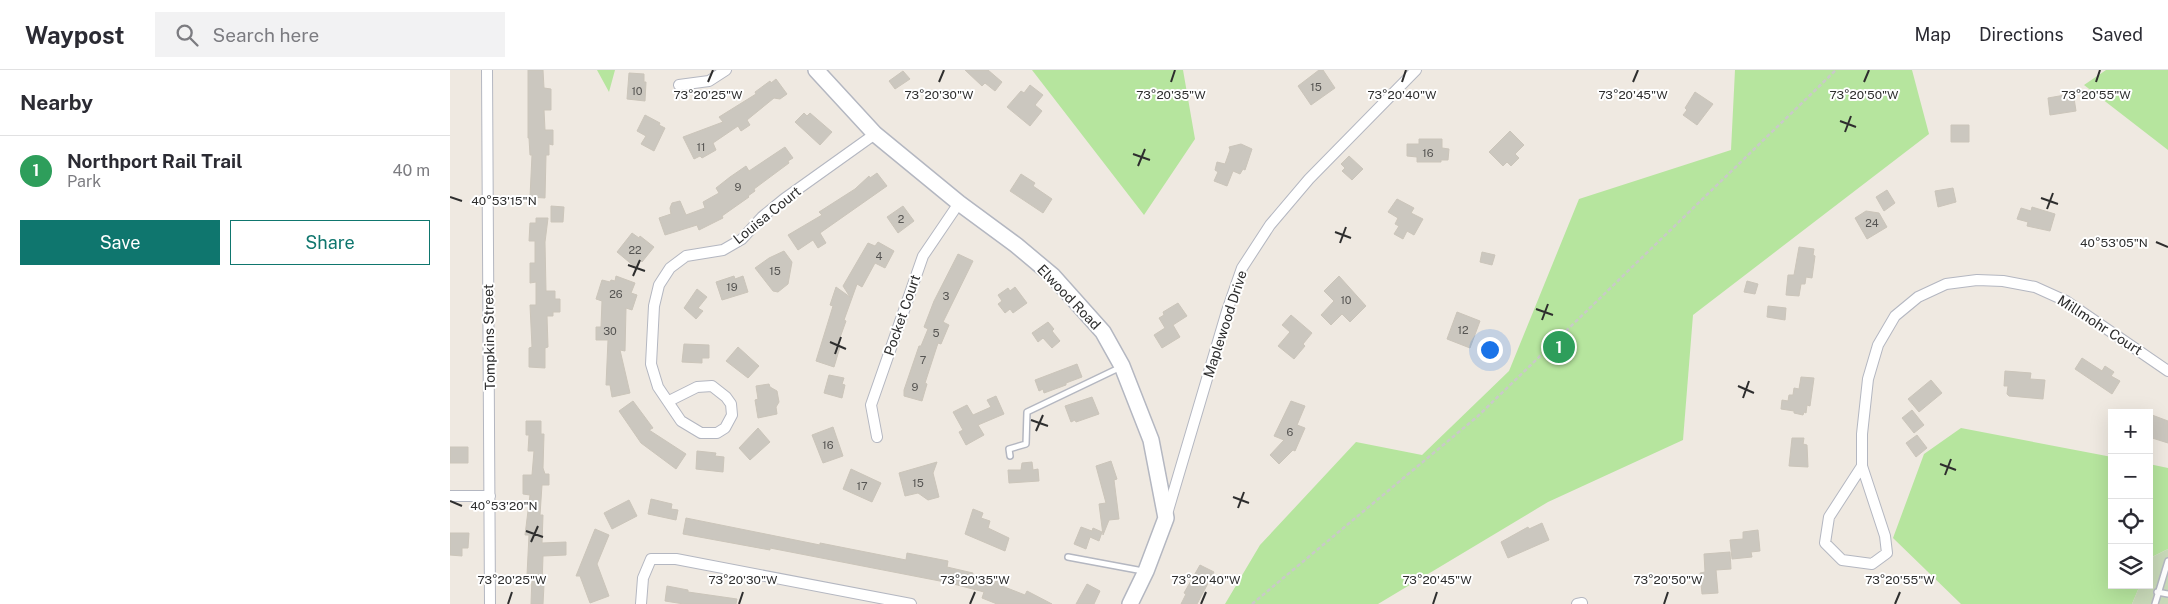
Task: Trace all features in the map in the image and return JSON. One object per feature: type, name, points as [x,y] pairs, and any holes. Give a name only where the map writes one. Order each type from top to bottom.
[{"type":"main road","name":"Elwood Road","points":[[816,70],[875,134],[959,203],[1016,245],[1053,276],[1103,332],[1122,366],[1151,440],[1166,518]]},
{"type":"main road","points":[[1130,604],[1146,571],[1166,518]]},
{"type":"street","name":"Tompkins Street","points":[[487,70],[490,604]]},
{"type":"street","points":[[679,86],[709,81],[726,70]]},
{"type":"street","name":"Maplewood Drive","points":[[1166,518],[1227,311],[1242,268],[1270,225],[1309,179],[1416,70]]},
{"type":"street","name":"Louisa Court","points":[[669,401],[697,386],[712,386],[726,397],[730,404],[732,415],[725,428],[717,433],[701,433],[681,421],[658,387],[651,364],[654,306],[659,285],[670,268],[686,256],[723,250],[742,239],[784,199],[875,134]]},
{"type":"street","name":"Pocket Court","points":[[877,436],[871,405],[923,256],[959,203]]},
{"type":"street","name":"Millmohr Court","points":[[1862,466],[1829,517],[1825,543],[1842,560],[1872,564],[1887,553],[1885,536],[1862,466],[1862,434],[1868,379],[1878,346],[1895,316],[1918,297],[1946,284],[1977,280],[2003,280],[2035,287],[2066,302],[2168,370]]},
{"type":"street","points":[[450,496],[490,496]]},
{"type":"street","points":[[641,604],[643,578],[651,559],[676,559],[912,604]]},
{"type":"lane","points":[[1010,456],[1009,449],[1026,444],[1027,412],[1122,366]]},
{"type":"lane","points":[[1068,557],[1146,571]]},
{"type":"lane","points":[[2155,604],[2157,592],[2168,561]]},
{"type":"lane","points":[[2157,592],[2168,594]]},
{"type":"path","points":[[1252,604],[1478,416],[1836,70]]},
{"type":"green space","points":[[597,70],[615,70],[609,92]]},
{"type":"green space","points":[[1032,70],[1183,70],[1195,139],[1144,215]]},
{"type":"green space","points":[[1735,70],[1912,70],[1929,134],[1693,315],[1683,440],[1548,502],[1378,604],[1225,604],[1260,545],[1356,442],[1422,455],[1509,371],[1579,199],[1731,150]]},
{"type":"green space","points":[[2106,70],[2168,70],[2168,150],[2084,85]]},
{"type":"green space","points":[[1961,428],[2108,456],[2108,589],[2138,589],[2132,604],[1961,604],[1893,538],[1924,454]]},
{"type":"green space","points":[[2153,465],[2168,468],[2168,549],[2153,556]]},
{"type":"green space","points":[[2168,549],[2168,604],[2132,604],[2138,589],[2153,589],[2153,556]]},
{"type":"building","points":[[528,70],[543,70],[544,88],[551,89],[551,110],[544,110],[545,130],[553,130],[553,145],[549,144],[549,155],[546,155],[545,198],[530,197],[532,155],[530,155],[528,138]]},
{"type":"building","points":[[965,70],[988,70],[1002,82],[995,91],[985,83],[982,86]]},
{"type":"building","points":[[1319,70],[1323,70],[1335,88],[1311,105],[1298,86]]},
{"type":"building","points":[[903,71],[910,79],[895,89],[889,81]]},
{"type":"building","points":[[629,73],[644,74],[644,82],[646,82],[645,101],[627,99]]},
{"type":"building","points":[[776,79],[787,94],[780,99],[774,98],[747,120],[750,125],[741,131],[738,126],[713,143],[716,150],[702,158],[700,156],[694,159],[683,137],[723,122],[719,117],[756,94],[755,92],[770,81],[771,83]]},
{"type":"building","points":[[1030,85],[1043,95],[1035,105],[1042,111],[1030,126],[1007,107],[1021,91],[1024,93]]},
{"type":"building","points":[[1695,92],[1713,104],[1697,125],[1683,115]]},
{"type":"building","points":[[2065,95],[2066,99],[2074,98],[2076,111],[2050,115],[2048,98]]},
{"type":"building","points":[[804,113],[807,116],[810,113],[832,132],[820,145],[795,122]]},
{"type":"building","points":[[645,115],[665,128],[654,151],[641,144],[646,136],[637,131]]},
{"type":"building","points":[[1951,125],[1969,125],[1969,142],[1951,142]]},
{"type":"building","points":[[1510,131],[1524,145],[1515,154],[1519,158],[1511,166],[1507,162],[1503,166],[1489,152]]},
{"type":"building","points":[[1419,139],[1442,139],[1442,148],[1449,149],[1448,160],[1441,160],[1441,162],[1417,162],[1417,157],[1407,156],[1407,144],[1419,144]]},
{"type":"building","points":[[1241,144],[1252,149],[1245,170],[1243,169],[1240,174],[1233,171],[1227,186],[1214,181],[1218,172],[1215,170],[1217,162],[1225,164],[1230,150],[1229,147]]},
{"type":"building","points":[[785,147],[793,158],[788,161],[789,163],[754,189],[755,191],[749,197],[722,216],[723,218],[699,230],[697,225],[665,235],[659,218],[671,214],[670,208],[672,203],[680,201],[686,215],[705,208],[703,202],[719,193],[716,188],[730,177],[746,166],[749,171]]},
{"type":"building","points":[[1349,156],[1363,169],[1352,180],[1342,171],[1345,168],[1341,164]]},
{"type":"building","points":[[877,173],[887,186],[820,233],[826,243],[818,248],[813,240],[798,250],[788,235],[822,215],[819,212],[855,189],[869,176],[870,178]]},
{"type":"building","points":[[1021,174],[1035,183],[1033,186],[1052,199],[1043,213],[1010,191]]},
{"type":"building","points":[[1953,188],[1956,202],[1938,207],[1935,191]]},
{"type":"building","points":[[1887,190],[1895,203],[1884,211],[1876,197]]},
{"type":"building","points":[[1397,199],[1414,208],[1411,213],[1423,219],[1414,235],[1407,231],[1403,239],[1394,234],[1399,226],[1395,224],[1398,218],[1388,212]]},
{"type":"building","points":[[551,206],[564,207],[563,222],[551,222]]},
{"type":"building","points":[[903,206],[914,221],[898,233],[887,217]]},
{"type":"building","points":[[2032,207],[2055,214],[2050,231],[2027,226],[2028,222],[2017,219],[2021,208],[2031,211]]},
{"type":"building","points":[[1866,211],[1879,213],[1887,227],[1867,239],[1855,218]]},
{"type":"building","points":[[536,218],[548,218],[545,242],[546,291],[555,291],[555,299],[560,299],[560,312],[553,312],[553,316],[547,316],[548,347],[545,348],[545,368],[529,367],[529,348],[532,347],[530,305],[536,305],[536,282],[530,283],[530,263],[535,263],[535,241],[529,241],[530,223],[536,223]]},
{"type":"building","points":[[632,233],[639,238],[640,236],[654,247],[642,262],[640,260],[635,267],[617,252]]},
{"type":"building","points":[[878,242],[894,251],[885,268],[875,263],[862,287],[857,284],[844,320],[846,321],[837,346],[840,347],[834,367],[816,361],[833,306],[830,305],[836,287],[850,297],[843,286],[868,243],[875,246]]},
{"type":"building","points":[[1799,247],[1814,249],[1812,278],[1806,277],[1805,284],[1801,284],[1799,296],[1786,295],[1788,275],[1794,275]]},
{"type":"building","points":[[784,251],[792,262],[788,284],[778,292],[773,291],[755,268],[769,258]]},
{"type":"building","points":[[1482,252],[1495,255],[1492,265],[1480,262]]},
{"type":"building","points":[[958,254],[973,261],[943,322],[949,325],[941,344],[938,343],[925,383],[927,384],[922,401],[904,396],[904,390],[919,346],[921,346],[928,329],[924,327],[934,301]]},
{"type":"building","points":[[616,276],[635,283],[631,293],[637,295],[632,310],[626,308],[625,351],[620,350],[630,393],[612,397],[610,385],[606,385],[608,340],[596,340],[596,327],[601,327],[602,301],[596,299],[602,280],[615,281]]},
{"type":"building","points":[[734,276],[735,279],[743,276],[748,292],[722,300],[716,282]]},
{"type":"building","points":[[1339,276],[1366,306],[1350,322],[1342,314],[1331,325],[1321,315],[1334,301],[1324,291]]},
{"type":"building","points":[[1747,281],[1758,284],[1755,294],[1744,292]]},
{"type":"building","points":[[1015,287],[1027,303],[1013,313],[1010,309],[1005,313],[998,304],[1002,301],[998,295],[1008,288],[1010,291]]},
{"type":"building","points":[[697,289],[707,297],[698,308],[703,311],[696,319],[684,308]]},
{"type":"building","points":[[1178,303],[1187,316],[1173,325],[1180,337],[1162,348],[1154,335],[1165,328],[1159,318],[1164,315],[1163,312]]},
{"type":"building","points":[[1768,306],[1786,308],[1785,320],[1767,317]]},
{"type":"building","points":[[1457,312],[1480,321],[1470,348],[1447,339]]},
{"type":"building","points":[[1291,315],[1312,333],[1303,344],[1305,346],[1294,359],[1278,346],[1290,332],[1282,325]]},
{"type":"building","points":[[1048,322],[1060,341],[1052,348],[1043,338],[1038,342],[1032,333]]},
{"type":"building","points":[[684,344],[709,345],[709,358],[702,358],[702,363],[682,362]]},
{"type":"building","points":[[738,347],[759,366],[748,378],[726,361]]},
{"type":"building","points":[[2082,358],[2102,371],[2105,366],[2114,372],[2111,376],[2120,381],[2112,394],[2075,369]]},
{"type":"building","points":[[1077,364],[1082,377],[1044,393],[1043,389],[1039,391],[1035,380]]},
{"type":"building","points":[[2005,371],[2031,373],[2030,379],[2045,380],[2043,399],[2009,396],[2007,394],[2008,386],[2004,386]]},
{"type":"building","points":[[829,375],[844,378],[842,384],[845,385],[842,398],[824,393]]},
{"type":"building","points":[[1801,377],[1814,378],[1810,406],[1807,405],[1806,413],[1804,412],[1803,415],[1781,409],[1782,400],[1788,401],[1789,395],[1793,395],[1794,388],[1799,389]]},
{"type":"building","points":[[1931,380],[1942,393],[1919,412],[1908,399]]},
{"type":"building","points":[[769,384],[770,387],[777,391],[779,402],[776,407],[777,414],[758,418],[755,400],[758,399],[756,386]]},
{"type":"building","points":[[996,396],[1004,414],[978,425],[984,435],[966,445],[959,432],[963,430],[953,412],[967,405],[973,415],[991,407],[987,400]]},
{"type":"building","points":[[1092,397],[1099,414],[1071,422],[1065,406]]},
{"type":"building","points":[[633,401],[653,428],[649,430],[686,454],[676,469],[641,443],[619,411]]},
{"type":"building","points":[[1291,401],[1305,406],[1297,425],[1305,428],[1295,451],[1293,450],[1279,464],[1270,455],[1284,440],[1274,436]]},
{"type":"building","points":[[1912,410],[1924,425],[1914,433],[1902,418]]},
{"type":"building","points":[[2153,415],[2168,421],[2168,443],[2153,438]]},
{"type":"building","points":[[526,421],[541,421],[541,434],[544,434],[543,468],[545,474],[549,474],[549,485],[542,485],[540,515],[543,515],[542,543],[566,542],[566,555],[543,556],[543,604],[531,604],[532,576],[527,575],[529,535],[525,535],[530,495],[523,494],[523,475],[532,475],[534,451],[528,451],[529,435],[526,435]]},
{"type":"building","points":[[833,427],[843,456],[823,463],[812,435]]},
{"type":"building","points":[[758,428],[770,442],[750,460],[739,448]]},
{"type":"building","points":[[1917,435],[1927,448],[1916,457],[1906,443]]},
{"type":"building","points":[[1792,438],[1804,438],[1803,444],[1807,445],[1808,467],[1789,466]]},
{"type":"building","points":[[450,447],[468,447],[468,463],[450,463]]},
{"type":"building","points":[[697,451],[716,453],[715,456],[724,457],[723,472],[696,469]]},
{"type":"building","points":[[1111,461],[1117,479],[1114,480],[1119,519],[1109,520],[1103,535],[1099,504],[1106,503],[1096,466]]},
{"type":"building","points":[[937,462],[933,473],[939,497],[928,500],[918,493],[905,496],[899,473]]},
{"type":"building","points":[[1032,462],[1033,470],[1038,469],[1039,481],[1009,483],[1008,470],[1021,470],[1022,463]]},
{"type":"building","points":[[851,469],[881,483],[872,502],[843,489]]},
{"type":"building","points":[[651,499],[672,504],[671,509],[678,510],[676,520],[648,514]]},
{"type":"building","points":[[629,500],[637,516],[612,529],[604,513]]},
{"type":"building","points":[[973,509],[983,513],[981,518],[990,521],[988,528],[1009,538],[1005,551],[965,534]]},
{"type":"building","points":[[686,518],[906,560],[907,553],[948,561],[947,567],[973,573],[972,578],[989,584],[990,580],[994,582],[1000,579],[1002,586],[1025,595],[1027,591],[1052,604],[997,604],[982,598],[984,592],[950,583],[770,548],[770,550],[683,534]]},
{"type":"building","points":[[1542,523],[1549,540],[1508,558],[1501,542],[1528,527],[1529,529]]},
{"type":"building","points":[[1081,527],[1092,531],[1093,528],[1102,532],[1099,541],[1090,537],[1086,549],[1074,544]]},
{"type":"building","points":[[595,529],[609,535],[597,564],[609,596],[590,603],[580,576],[576,576]]},
{"type":"building","points":[[1758,530],[1760,551],[1751,552],[1752,557],[1732,559],[1730,540],[1743,539],[1743,532]]},
{"type":"building","points":[[450,533],[469,533],[468,548],[462,548],[462,556],[450,555]]},
{"type":"building","points":[[1730,552],[1731,569],[1716,570],[1718,593],[1702,594],[1700,573],[1705,572],[1704,554]]},
{"type":"building","points":[[1200,565],[1214,572],[1197,604],[1181,604],[1186,594],[1184,593]]},
{"type":"building","points":[[1087,584],[1100,591],[1094,604],[1076,604]]},
{"type":"building","points":[[667,586],[688,590],[688,592],[737,599],[736,604],[684,604],[665,601]]},
{"type":"place","name":"Northport Rail Trail","points":[[1559,347]]}]
